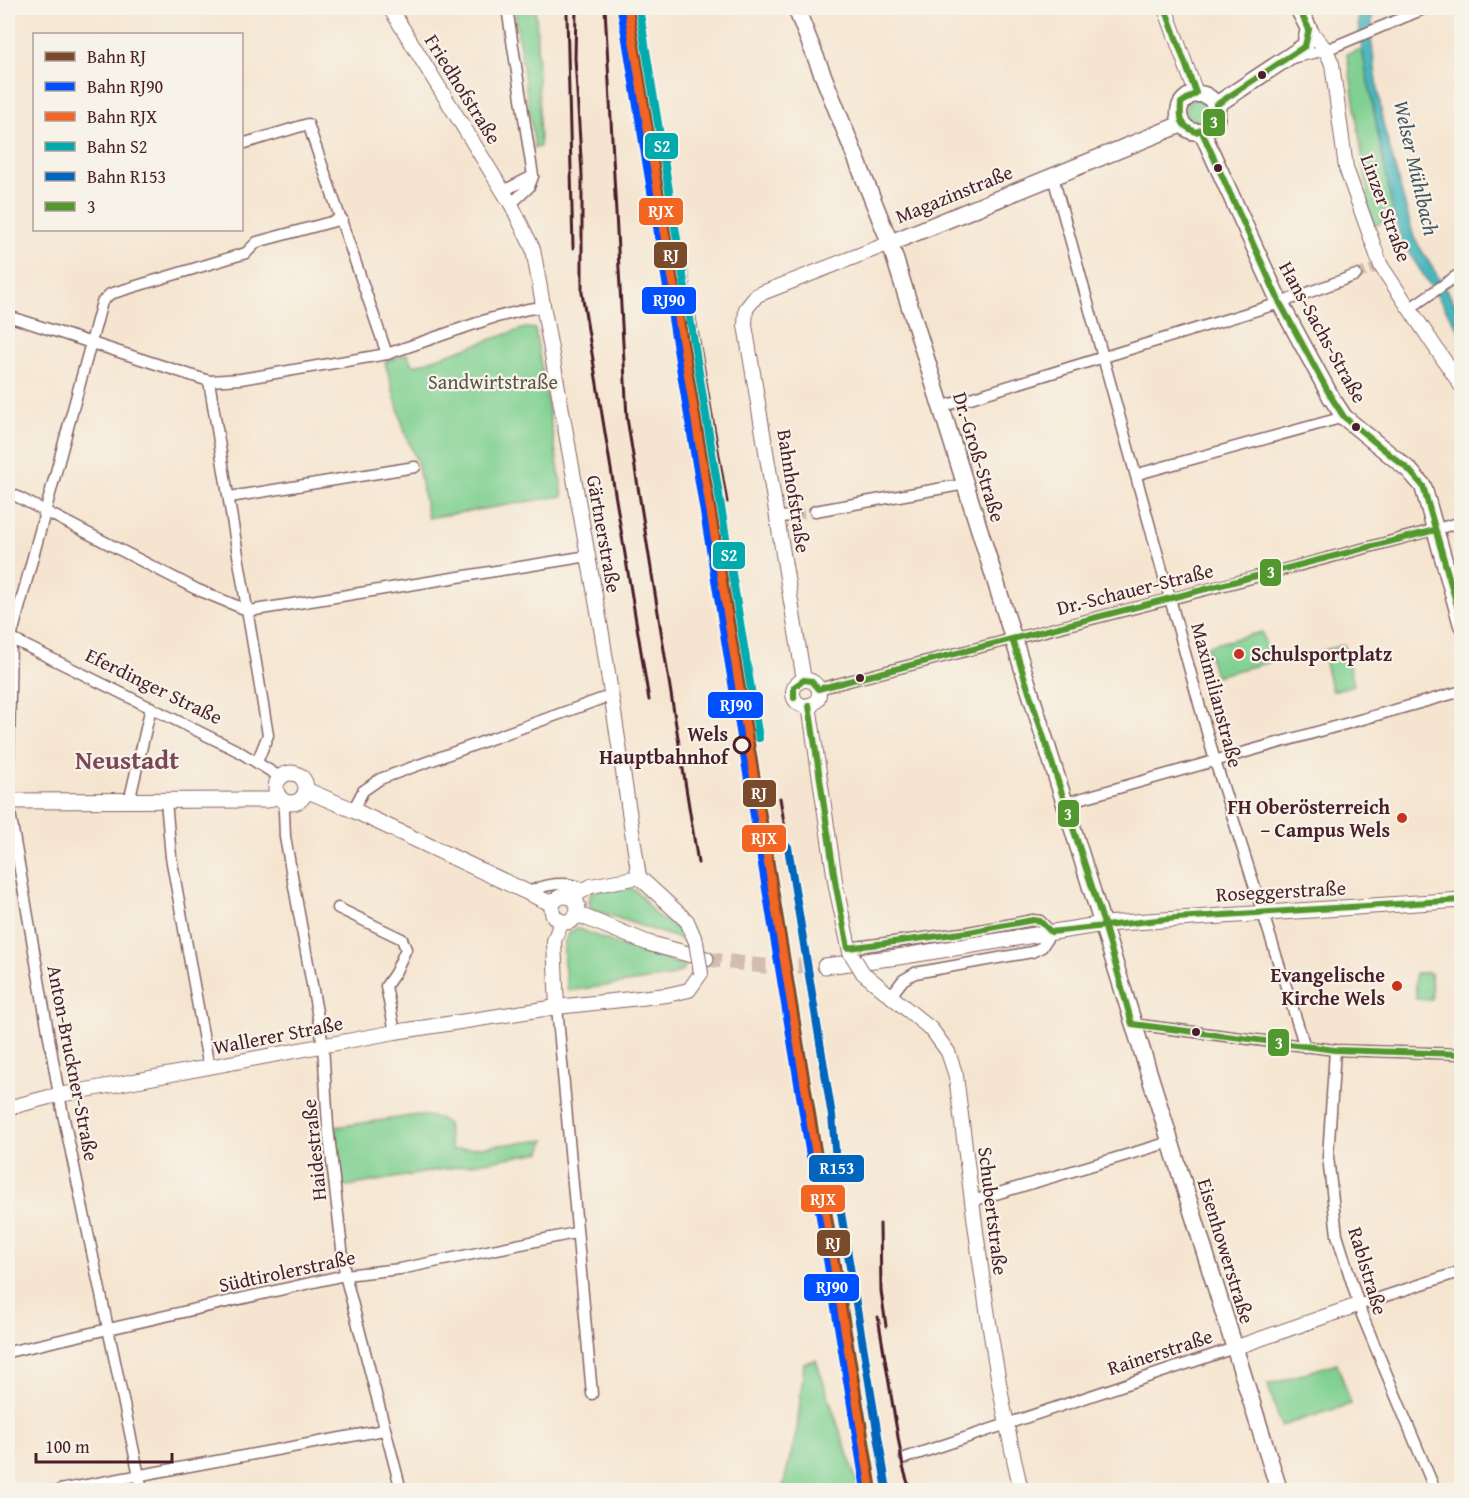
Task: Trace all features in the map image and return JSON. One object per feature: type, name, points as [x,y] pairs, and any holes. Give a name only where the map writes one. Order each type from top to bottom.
[{"type":"main road","name":"Dr.-Groß-Straße","points":[[796,8],[890,243],[1012,639],[1104,924]]},
{"type":"main road","name":"Linzer Straße","points":[[1298,8],[1310,29]]},
{"type":"main road","points":[[1216,105],[1305,46],[1310,29]]},
{"type":"main road","points":[[1196,93],[1208,96],[1216,105],[1216,120],[1213,125],[1202,132],[1191,131],[1182,124],[1179,114],[1181,103],[1196,93]]},
{"type":"main road","name":"Magazinstraße","points":[[890,243],[1182,124]]},
{"type":"main road","name":"Hans-Sachs-Straße","points":[[1202,132],[1280,303],[1344,417],[1418,479],[1423,486],[1461,625]]},
{"type":"main road","points":[[8,801],[129,802],[268,800],[302,798],[306,790],[305,781],[299,774],[290,772],[280,777],[276,789],[283,799]]},
{"type":"main road","points":[[306,790],[552,904]]},
{"type":"main road","points":[[577,893],[577,914],[570,921],[561,922],[553,915],[552,904],[560,897],[577,893]]},
{"type":"main road","name":"Roseggerstraße","points":[[825,966],[898,957],[1104,924],[1461,900]]},
{"type":"main road","points":[[577,914],[704,966]]},
{"type":"main road","points":[[1104,924],[1132,1024]]},
{"type":"main road","name":"Eisenhowerstraße","points":[[1132,1024],[1279,1491]]},
{"type":"street","name":"Friedhofstraße","points":[[390,8],[503,191]]},
{"type":"street","points":[[507,8],[533,176],[529,187],[511,204]]},
{"type":"street","points":[[1165,8],[1196,93]]},
{"type":"street","points":[[1287,59],[1326,50],[1375,27],[1426,8]]},
{"type":"street","name":"Linzer Straße","points":[[1310,29],[1326,50],[1336,83],[1346,168],[1381,266],[1461,387]]},
{"type":"street","points":[[243,144],[308,124],[387,354]]},
{"type":"street","points":[[503,191],[533,176]]},
{"type":"street","name":"Maximilianstraße","points":[[1053,177],[1138,474],[1215,761],[1305,1047]]},
{"type":"street","name":"Gärtnerstraße","points":[[503,191],[533,249],[612,695],[639,877]]},
{"type":"street","name":"Anton-Bruckner-Straße","points":[[142,1491],[59,1095],[8,801],[9,637],[102,302],[110,294],[246,253],[262,241],[342,219]]},
{"type":"street","points":[[864,253],[876,237],[880,220]]},
{"type":"street","name":"Magazinstraße","points":[[746,309],[758,295],[890,243]]},
{"type":"street","points":[[1409,309],[1461,272]]},
{"type":"street","points":[[941,407],[1280,303],[1356,275]]},
{"type":"street","points":[[8,316],[209,381],[241,379],[387,354],[489,319],[544,307]]},
{"type":"street","name":"Bahnhofstraße","points":[[746,309],[745,325],[804,680],[794,687],[793,695],[797,702],[809,705],[836,887],[849,950],[863,973]]},
{"type":"street","points":[[209,381],[231,497],[268,735],[257,762]]},
{"type":"street","points":[[1138,474],[1344,417]]},
{"type":"street","points":[[231,497],[415,467]]},
{"type":"street","points":[[814,511],[966,484]]},
{"type":"street","points":[[8,492],[196,589],[249,611],[588,556]]},
{"type":"street","points":[[777,518],[794,515]]},
{"type":"street","name":"Dr.-Schauer-Straße","points":[[818,689],[1172,599],[1461,522]]},
{"type":"street","name":"Eferdinger Straße","points":[[9,637],[151,707],[257,762],[280,777]]},
{"type":"street","points":[[804,680],[811,681],[818,689],[816,700],[809,705]]},
{"type":"street","points":[[1065,803],[1461,691]]},
{"type":"street","points":[[353,810],[363,791],[380,779],[612,695]]},
{"type":"street","points":[[129,802],[151,707]]},
{"type":"street","name":"Haidestraße","points":[[283,799],[285,837],[323,1045],[328,1127],[345,1275],[401,1491]]},
{"type":"street","points":[[165,801],[171,857],[209,1068]]},
{"type":"street","points":[[528,893],[537,888],[572,883],[577,893],[639,877],[650,890],[687,921],[704,966]]},
{"type":"street","points":[[338,908],[402,939],[406,949],[386,986],[395,1032]]},
{"type":"street","points":[[849,950],[1033,920],[1040,921],[1051,932],[1042,947],[1032,952],[915,973],[903,980],[890,997]]},
{"type":"street","points":[[561,922],[554,942],[557,1007],[575,1233],[592,1394]]},
{"type":"street","name":"Wallerer Straße","points":[[8,1108],[59,1095],[395,1032],[557,1007],[679,993],[693,986],[704,966]]},
{"type":"street","name":"Schubertstraße","points":[[863,973],[932,1030],[948,1052],[956,1076],[1005,1423],[1021,1491]]},
{"type":"street","points":[[1132,1024],[1335,1050],[1461,1054]]},
{"type":"street","name":"Rablstraße","points":[[1335,1050],[1328,1127],[1333,1214],[1343,1260],[1358,1305],[1434,1491]]},
{"type":"street","points":[[972,1201],[1170,1142]]},
{"type":"street","name":"Südtirolerstraße","points":[[8,1352],[345,1275],[400,1269],[575,1233]]},
{"type":"street","name":"Rainerstraße","points":[[905,1458],[1461,1270]]},
{"type":"street","points":[[60,1491],[384,1430]]},
{"type":"green space","points":[[514,8],[536,8],[540,147],[535,148]]},
{"type":"green space","points":[[1362,49],[1394,217],[1374,226],[1367,201],[1347,54]]},
{"type":"green space","points":[[1198,99],[1207,103],[1211,112],[1207,121],[1198,125],[1189,121],[1185,112],[1189,103]]},
{"type":"green space","name":"Sandwirtstraße","points":[[525,328],[535,329],[563,496],[428,518],[417,462],[405,433],[385,362],[407,354],[413,366]]},
{"type":"green space","name":"Schulsportplatz","points":[[1262,632],[1270,662],[1215,676],[1207,646]]},
{"type":"green space","points":[[1344,645],[1354,685],[1332,691],[1322,651]]},
{"type":"green space","points":[[626,886],[640,895],[656,915],[675,928],[683,940],[591,909],[589,901],[591,892]]},
{"type":"green space","points":[[577,928],[626,948],[686,966],[682,971],[669,977],[568,991],[564,947],[570,932]]},
{"type":"green space","points":[[1415,973],[1431,973],[1432,1000],[1416,999]]},
{"type":"green space","points":[[418,1115],[439,1118],[447,1124],[451,1150],[545,1140],[541,1152],[342,1187],[336,1127]]},
{"type":"green space","points":[[816,1360],[860,1490],[782,1490],[797,1430],[804,1363]]},
{"type":"green space","points":[[1337,1363],[1351,1404],[1281,1426],[1268,1385]]},
{"type":"water","points":[[1360,8],[1373,8],[1371,39],[1383,124],[1414,238],[1461,314],[1461,333],[1402,242],[1394,217],[1362,49],[1358,23]]},
{"type":"tunnel","points":[[1356,275],[1381,266]]},
{"type":"tunnel","points":[[794,515],[815,511]]},
{"type":"tunnel","points":[[706,959],[763,966],[825,966]]},
{"type":"railway","points":[[576,8],[575,58],[582,175],[582,293],[649,700]]},
{"type":"railway","points":[[605,8],[627,418],[698,863]]},
{"type":"railway","points":[[642,8],[727,502]]},
{"type":"railway","points":[[567,14],[573,248]]},
{"type":"railway","points":[[780,798],[788,847]]},
{"type":"railway","points":[[880,1224],[881,1291],[886,1326]]},
{"type":"railway","points":[[878,1317],[903,1467],[910,1490]]},
{"type":"rail line","name":"RJ","points":[[630,8],[874,1490]]},
{"type":"rail line","name":"S2","points":[[639,8],[759,738]]},
{"type":"rail line","name":"RJ90","points":[[621,9],[865,1490]]},
{"type":"rail line","name":"RJX","points":[[628,9],[871,1490]]},
{"type":"rail line","name":"R153","points":[[788,847],[832,1116],[841,1213],[887,1490]]},
{"type":"transit line","name":"3","points":[[1165,8],[1196,93],[1181,103],[1181,118],[1187,127],[1196,132],[1213,125],[1217,115],[1216,105],[1305,46],[1309,29],[1298,8]]},
{"type":"transit line","name":"3","points":[[1202,132],[1280,303],[1331,397],[1344,417],[1409,470],[1423,486],[1462,623]]},
{"type":"transit line","name":"3","points":[[794,698],[794,687],[804,680],[811,681],[818,689],[1435,530]]},
{"type":"transit line","name":"3","points":[[1012,639],[1104,924],[1132,1024],[1335,1050],[1462,1054]]},
{"type":"transit line","name":"3","points":[[809,705],[836,887],[848,948],[969,932],[1033,920],[1040,921],[1051,932],[1176,918],[1462,900]]},
{"type":"place","name":"Schulsportplatz","points":[[1239,654]]},
{"type":"place","name":"Wels Hauptbahnhof","points":[[742,745]]},
{"type":"place","name":"FH Oberösterreich – Campus Wels","points":[[1402,818]]},
{"type":"place","name":"Evangelische Kirche Wels","points":[[1397,986]]},
{"type":"district","name":"Neustadt","points":[[127,760]]},
{"type":"water label","name":"Welser Mühlbach","points":[[1416,168]]}]
